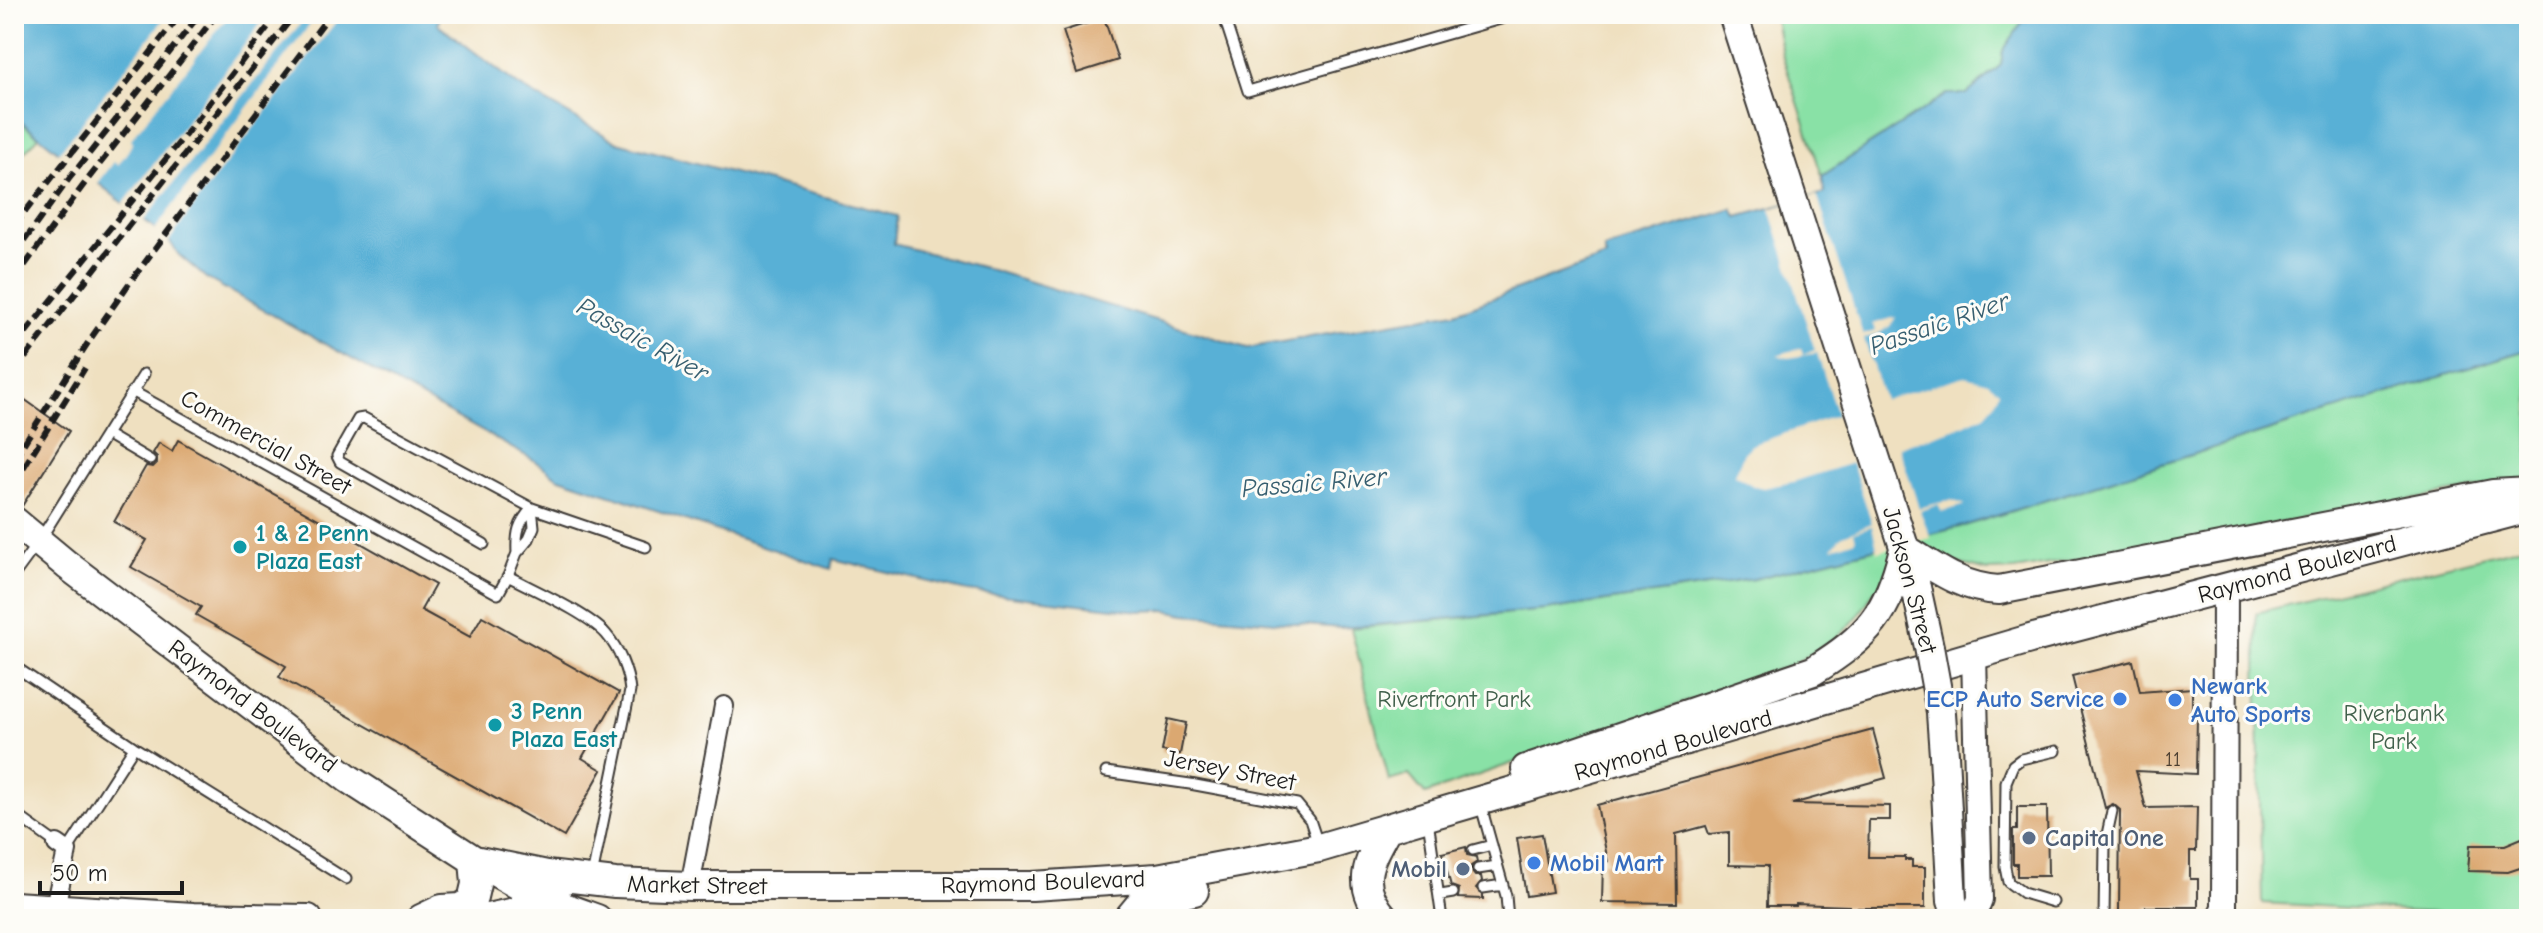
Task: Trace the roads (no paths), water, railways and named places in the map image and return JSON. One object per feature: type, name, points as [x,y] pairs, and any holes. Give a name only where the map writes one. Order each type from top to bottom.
[{"type":"main road","name":"Jackson Street","points":[[1733,14],[1904,548],[1916,577],[1941,713],[1952,901],[1959,919]]},
{"type":"main road","points":[[1428,815],[1506,776],[1813,671],[1844,651],[1869,629],[1916,577],[1999,590],[2493,494],[2529,492]]},
{"type":"main road","name":"Raymond Boulevard","points":[[803,886],[1032,886],[1132,881],[1216,869],[1319,848],[1974,655],[2529,508]]},
{"type":"main road","name":"Raymond Boulevard","points":[[14,521],[26,535],[349,779],[474,860],[547,901],[587,917]]},
{"type":"main road","points":[[1385,919],[1369,894],[1366,876],[1370,858],[1387,828]]},
{"type":"main road","points":[[1128,919],[1142,902],[1254,879],[1319,848]]},
{"type":"main road","name":"Raymond Boulevard","points":[[474,860],[586,881]]},
{"type":"main road","points":[[421,919],[442,909],[460,908],[472,901],[476,884],[474,860]]},
{"type":"main road","points":[[483,919],[547,901],[586,881]]},
{"type":"main road","name":"Market Street","points":[[586,881],[690,886],[803,886]]},
{"type":"main road","points":[[14,906],[126,915],[308,919]]},
{"type":"street","points":[[2219,919],[2224,907],[2225,588]]},
{"type":"street","name":"Jackson Street","points":[[1972,919],[1980,899],[1974,655]]},
{"type":"street","points":[[690,886],[724,706]]},
{"type":"street","points":[[55,907],[62,848]]},
{"type":"street","points":[[586,881],[587,917]]},
{"type":"lane","points":[[1223,14],[1248,91],[1518,14]]},
{"type":"lane","points":[[14,575],[26,535],[106,434],[144,374]]},
{"type":"lane","name":"Commercial Street","points":[[132,391],[498,594],[508,576]]},
{"type":"lane","points":[[484,544],[340,462],[337,456],[339,449],[358,419],[364,418],[532,508],[646,547]]},
{"type":"lane","points":[[106,434],[150,460]]},
{"type":"lane","points":[[532,508],[520,521],[516,533],[517,553],[508,576],[590,621],[606,634],[628,672],[630,691],[586,881]]},
{"type":"lane","points":[[14,666],[134,747],[346,879]]},
{"type":"lane","points":[[14,813],[62,848],[134,747]]},
{"type":"lane","points":[[2053,902],[2023,893],[2008,882],[2005,867],[2006,782],[2013,765],[2021,759],[2056,751]]},
{"type":"lane","name":"Jersey Street","points":[[1106,772],[1297,804],[1310,820],[1319,848]]},
{"type":"lane","points":[[1480,802],[1503,885],[1508,919]]},
{"type":"lane","points":[[2104,919],[2105,844],[2112,811]]},
{"type":"lane","points":[[1428,815],[1440,859],[1442,919]]},
{"type":"lane","points":[[1473,850],[1492,845]]},
{"type":"lane","points":[[1478,869],[1497,866]]},
{"type":"lane","points":[[1483,888],[1503,885]]},
{"type":"lane","points":[[1441,895],[1453,893]]},
{"type":"water","name":"Passaic River","points":[[14,14],[440,14],[438,24],[519,86],[617,142],[897,216],[894,244],[985,268],[1247,348],[1455,312],[1606,257],[1604,249],[1733,209],[1737,217],[1825,193],[1822,176],[1947,94],[1967,94],[2001,65],[2003,51],[2028,14],[2529,14],[2529,349],[1967,525],[1754,579],[1546,610],[1340,628],[1166,610],[1139,611],[967,591],[833,559],[831,569],[557,477],[537,462],[206,278],[179,255],[168,239],[14,116]]},
{"type":"railway","points":[[14,226],[181,14]]},
{"type":"railway","points":[[14,255],[69,179],[200,14]]},
{"type":"railway","points":[[14,280],[85,183],[217,14]]},
{"type":"railway","points":[[14,347],[186,134],[278,14]]},
{"type":"railway","points":[[14,372],[295,14]]},
{"type":"railway","points":[[14,459],[128,285],[330,14]]},
{"type":"railway","points":[[14,483],[85,368]]},
{"type":"place","name":"1 & 2 Penn Plaza East","points":[[240,547]]},
{"type":"place","name":"ECP Auto Service","points":[[2120,699]]},
{"type":"place","name":"Newark Auto Sports","points":[[2175,700]]},
{"type":"place","name":"3 Penn Plaza East","points":[[495,725]]},
{"type":"place","name":"Capital One","points":[[2029,838]]},
{"type":"place","name":"Mobil Mart","points":[[1534,863]]},
{"type":"place","name":"Mobil","points":[[1463,869]]},
{"type":"park label","name":"Riverfront Park","points":[[1454,699]]},
{"type":"park label","name":"Riverbank Park","points":[[2394,727]]}]
